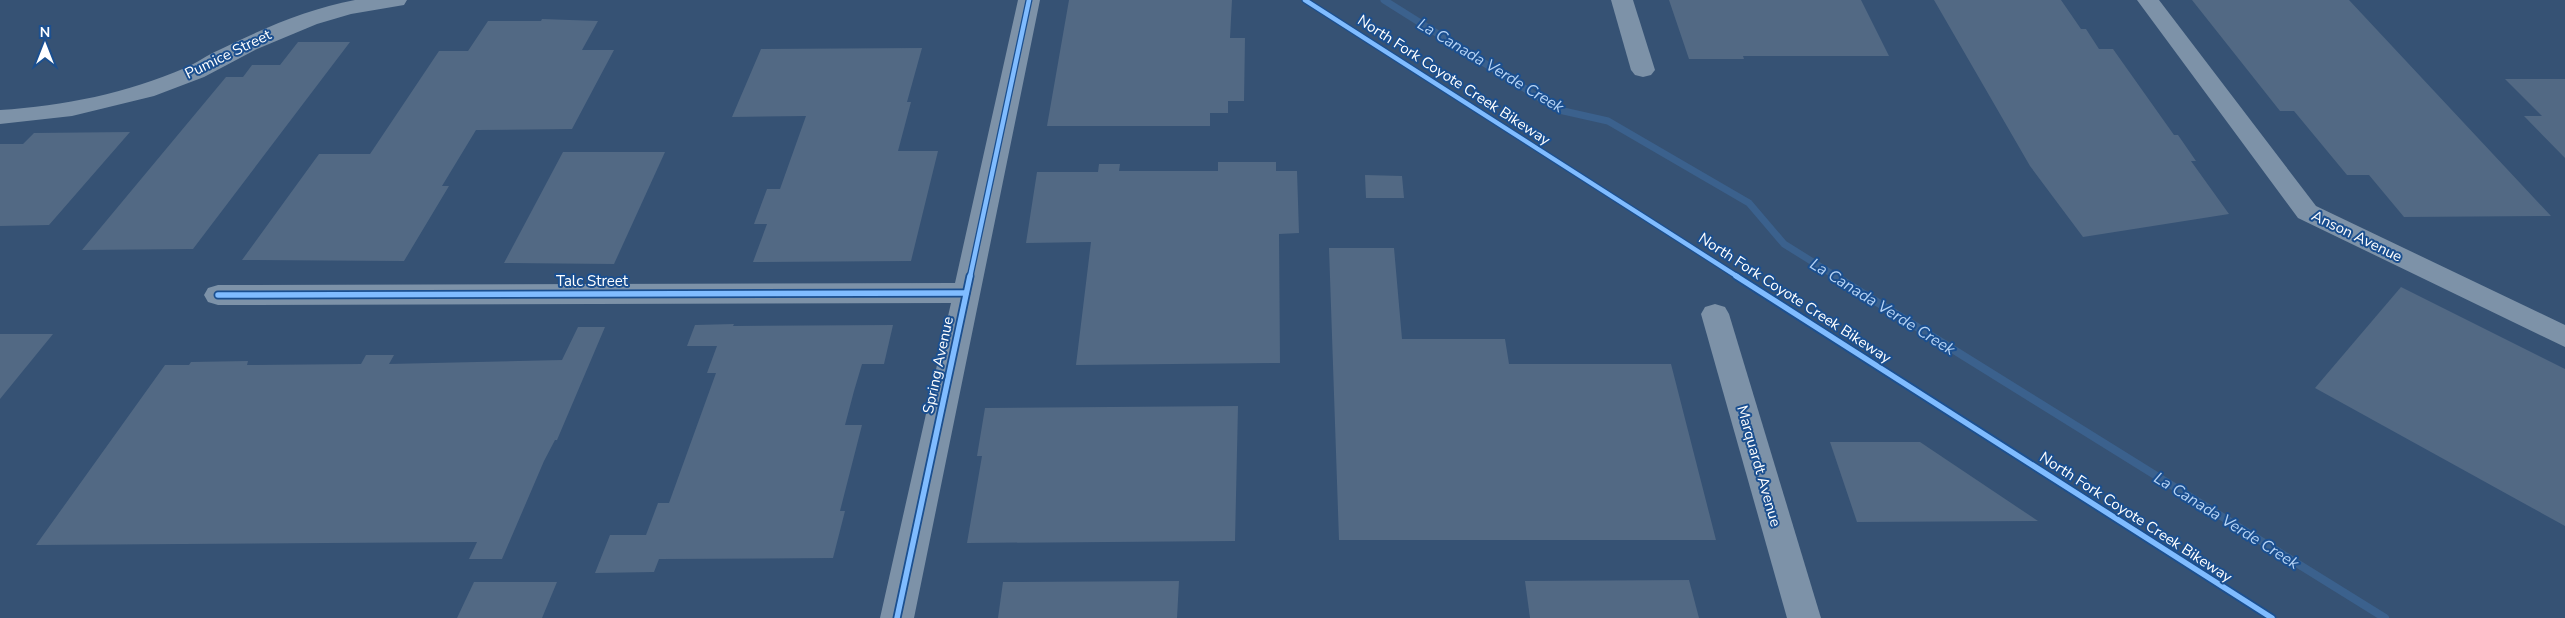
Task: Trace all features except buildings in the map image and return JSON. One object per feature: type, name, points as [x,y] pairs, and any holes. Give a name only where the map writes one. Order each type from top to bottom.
[{"type":"street","name":"Pumice Street","points":[[0,117],[74,108],[137,92],[192,74],[278,30],[332,10],[396,0]]},
{"type":"street","name":"Spring Avenue","points":[[897,618],[1029,0]]},
{"type":"street","points":[[1622,0],[1643,70]]},
{"type":"street","name":"Anson Avenue","points":[[2148,0],[2307,212],[2565,337]]},
{"type":"street","name":"Talc Street","points":[[218,295],[966,293]]},
{"type":"street","name":"Marquardt Avenue","points":[[1715,314],[1804,618]]},
{"type":"waterway","name":"La Canada Verde Creek","points":[[1384,0],[1559,110],[1608,121],[1749,203],[1784,244],[1837,277]]},
{"type":"waterway","name":"La Canada Verde Creek","points":[[1835,276],[2385,618]]},
{"type":"cycle path","points":[[897,618],[1029,0]]},
{"type":"cycle path","name":"North Fork Coyote Creek Bikeway","points":[[1305,0],[2272,618]]},
{"type":"cycle path","points":[[218,295],[966,293]]}]
